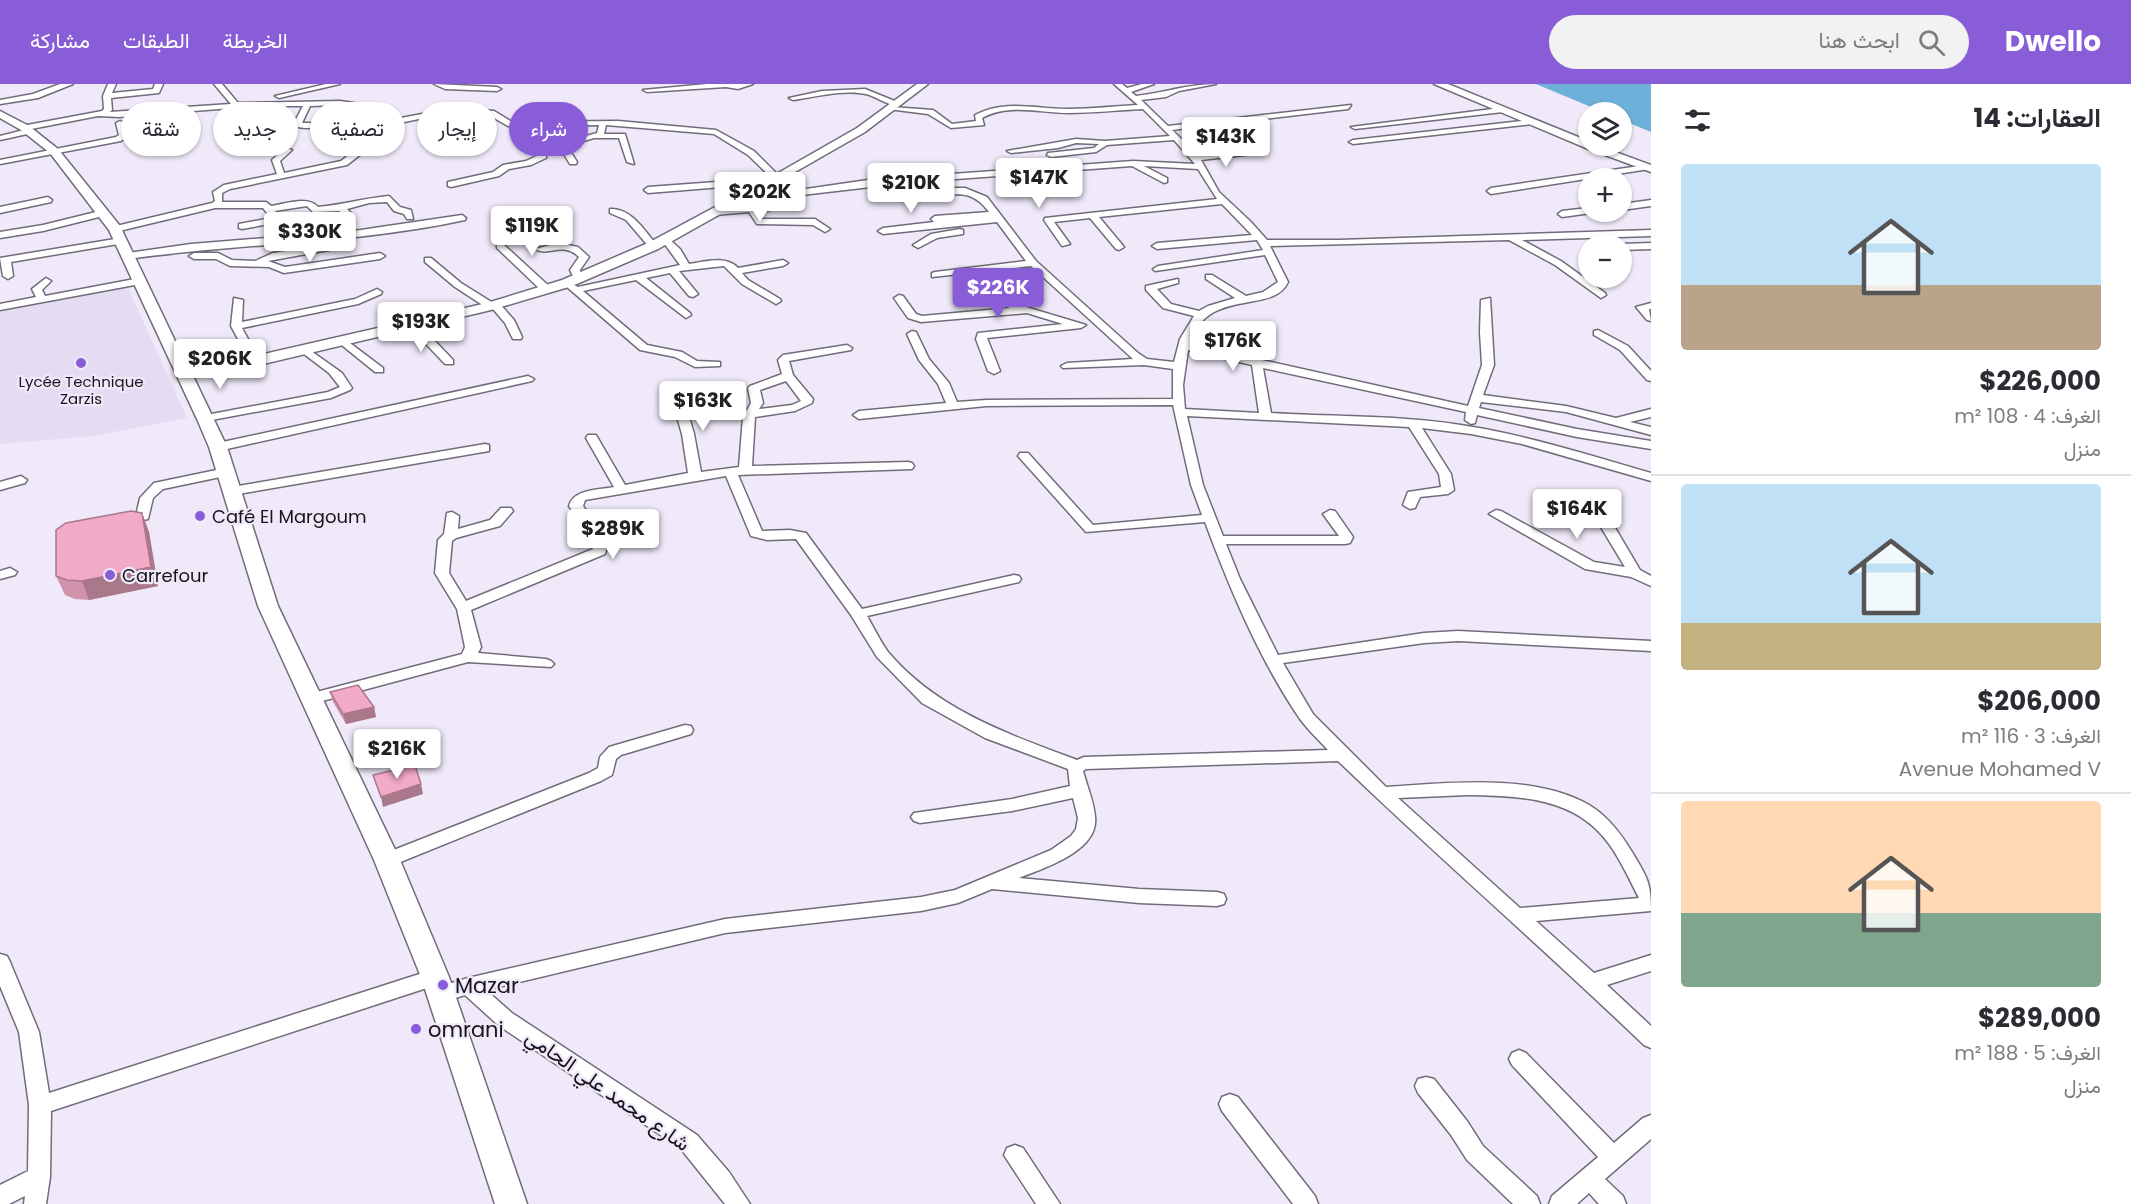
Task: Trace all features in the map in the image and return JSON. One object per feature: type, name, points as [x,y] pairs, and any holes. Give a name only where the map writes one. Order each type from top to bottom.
[{"type":"main road","points":[[185,377],[574,284],[653,246],[861,130],[923,84]]},
{"type":"main road","points":[[1439,84],[1578,141]]},
{"type":"main road","points":[[2,116],[27,129],[61,159],[123,247],[205,419],[218,447],[268,606],[387,860],[439,985],[511,1204]]},
{"type":"main road","points":[[1617,156],[1648,168]]},
{"type":"street","points":[[0,102],[35,96],[52,88],[69,84]]},
{"type":"street","points":[[0,138],[27,129],[107,111],[107,96],[112,84]]},
{"type":"street","points":[[107,96],[156,91],[159,84]]},
{"type":"street","points":[[218,84],[233,102]]},
{"type":"street","points":[[260,102],[269,97],[336,84]]},
{"type":"street","points":[[438,84],[446,87],[500,87],[492,97],[446,96]]},
{"type":"street","points":[[647,90],[724,84],[738,87],[749,84]]},
{"type":"street","points":[[1127,91],[1150,84]]},
{"type":"street","points":[[1127,91],[1166,95],[1177,89],[1212,84]]},
{"type":"street","points":[[793,98],[822,93],[863,91],[895,106],[930,112],[946,124],[954,126],[981,123],[978,117],[987,112],[1020,108],[1067,111],[1146,107]]},
{"type":"street","points":[[1127,91],[1146,107],[1199,163],[1215,193],[1264,244],[1281,276],[1282,285],[1271,292],[1213,308],[1201,315],[1183,346],[1178,366],[1179,407],[1197,485],[1217,540],[1273,660],[1307,717],[1342,755],[1651,1039]]},
{"type":"street","points":[[1463,105],[1481,102]]},
{"type":"street","points":[[298,104],[308,104],[297,125],[310,125]]},
{"type":"street","points":[[1167,128],[1348,106]]},
{"type":"street","points":[[1361,118],[1454,106]]},
{"type":"street","points":[[97,114],[119,115],[213,107]]},
{"type":"street","points":[[1355,127],[1500,110]]},
{"type":"street","points":[[1353,142],[1530,122]]},
{"type":"street","points":[[0,162],[30,157],[61,159],[123,136],[120,123]]},
{"type":"street","points":[[588,123],[716,132],[751,153],[770,182],[771,207],[715,212]]},
{"type":"street","points":[[594,136],[601,132],[603,123]]},
{"type":"street","points":[[594,136],[597,148]]},
{"type":"street","points":[[588,137],[622,136],[631,162]]},
{"type":"street","points":[[1011,151],[1058,146],[1076,141],[1105,143],[1176,138]]},
{"type":"street","points":[[1046,156],[1096,150],[1105,143]]},
{"type":"street","points":[[772,196],[907,180],[1133,163],[1199,163],[1253,152]]},
{"type":"street","points":[[281,156],[281,175]]},
{"type":"street","points":[[0,307],[42,299],[123,247],[215,205],[219,201],[217,192],[220,190],[350,159],[354,156]]},
{"type":"street","points":[[451,184],[499,173],[508,166],[533,161],[543,156]]},
{"type":"street","points":[[569,156],[573,162]]},
{"type":"street","points":[[1133,163],[1164,180]]},
{"type":"street","points":[[1491,192],[1648,168]]},
{"type":"street","points":[[907,180],[921,191],[969,192],[984,199],[1033,263],[1144,362]]},
{"type":"street","points":[[648,190],[770,182]]},
{"type":"street","points":[[215,205],[260,205],[270,209],[307,203],[316,210],[344,210],[369,200],[389,199],[397,209],[408,212],[410,217]]},
{"type":"street","points":[[0,210],[48,200]]},
{"type":"street","points":[[1065,244],[1048,220],[1224,201]]},
{"type":"street","points":[[1632,206],[1651,203]]},
{"type":"street","points":[[242,226],[277,220],[270,209]]},
{"type":"street","points":[[752,210],[760,222],[815,222],[825,229]]},
{"type":"street","points":[[614,211],[629,218],[653,246]]},
{"type":"street","points":[[1562,214],[1578,212]]},
{"type":"street","points":[[1091,214],[1119,247]]},
{"type":"street","points":[[8,276],[3,260],[123,247],[191,247],[354,234],[462,218]]},
{"type":"street","points":[[883,231],[1000,220]]},
{"type":"street","points":[[918,245],[934,236],[1000,220]]},
{"type":"street","points":[[0,235],[43,228],[123,247],[178,256],[221,257],[226,262],[272,264],[284,270],[380,256]]},
{"type":"street","points":[[1157,246],[1651,233]]},
{"type":"street","points":[[1512,238],[1558,263],[1601,295]]},
{"type":"street","points":[[666,239],[677,251],[686,267]]},
{"type":"street","points":[[258,263],[262,259],[273,256],[351,244]]},
{"type":"street","points":[[1158,269],[1264,244]]},
{"type":"street","points":[[500,246],[547,290]]},
{"type":"street","points":[[540,249],[565,246],[573,247],[581,253],[584,257],[575,270],[574,284]]},
{"type":"street","points":[[1632,247],[1651,246]]},
{"type":"street","points":[[428,260],[458,285],[493,305],[510,322],[516,337]]},
{"type":"street","points":[[735,271],[783,262]]},
{"type":"street","points":[[574,284],[725,263],[745,282],[776,301]]},
{"type":"street","points":[[935,275],[1033,263]]},
{"type":"street","points":[[673,270],[693,294]]},
{"type":"street","points":[[637,276],[686,315]]},
{"type":"street","points":[[1209,277],[1243,299]]},
{"type":"street","points":[[42,299],[38,289],[46,281]]},
{"type":"street","points":[[1175,281],[1150,288],[1167,306],[1201,315]]},
{"type":"street","points":[[574,284],[644,348],[678,354],[695,364],[716,364]]},
{"type":"street","points":[[236,326],[358,301],[377,292]]},
{"type":"street","points":[[899,298],[912,316],[921,320],[1029,310]]},
{"type":"street","points":[[238,300],[236,326],[249,362]]},
{"type":"street","points":[[1470,430],[1472,410],[1488,365],[1485,332],[1486,300]]},
{"type":"street","points":[[999,302],[1110,332]]},
{"type":"street","points":[[1651,306],[1641,308],[1651,318]]},
{"type":"street","points":[[413,324],[449,362]]},
{"type":"street","points":[[994,371],[981,339],[982,335],[1081,325]]},
{"type":"street","points":[[1598,333],[1624,348],[1651,378]]},
{"type":"street","points":[[912,334],[924,360],[943,383],[953,406]]},
{"type":"street","points":[[342,340],[379,370]]},
{"type":"street","points":[[1183,346],[1577,433],[1651,445]]},
{"type":"street","points":[[752,414],[795,408],[806,403],[807,399],[788,376],[784,359],[847,348]]},
{"type":"street","points":[[205,419],[331,396],[346,388],[327,364],[314,360],[304,349]]},
{"type":"street","points":[[1067,366],[1144,362],[1178,366]]},
{"type":"street","points":[[1257,363],[1265,415]]},
{"type":"street","points":[[788,376],[754,388],[757,403],[749,417],[738,471],[756,533],[766,536],[792,533],[801,536],[858,614],[882,654],[928,699],[991,734],[1077,766],[1084,763],[1342,755]]},
{"type":"street","points":[[218,447],[528,379]]},
{"type":"street","points":[[677,396],[688,434],[694,476]]},
{"type":"street","points":[[1477,398],[1556,407],[1620,421],[1651,431]]},
{"type":"street","points":[[859,415],[1007,403],[1179,407],[1413,424],[1470,430],[1524,441],[1651,477]]},
{"type":"street","points":[[1620,421],[1651,413]]},
{"type":"street","points":[[1410,505],[1413,495],[1417,493],[1448,490],[1445,474],[1413,424]]},
{"type":"street","points":[[592,438],[621,489]]},
{"type":"street","points":[[143,516],[144,501],[150,491],[159,486],[229,481],[485,448]]},
{"type":"street","points":[[1024,456],[1091,529],[1208,518]]},
{"type":"street","points":[[464,609],[483,598],[598,554],[602,545],[599,538],[578,510],[577,501],[587,495],[694,476],[738,471],[908,466]]},
{"type":"street","points":[[0,486],[21,480]]},
{"type":"street","points":[[1594,504],[1635,573]]},
{"type":"street","points":[[311,699],[468,657],[473,647],[464,609],[445,579],[441,568],[445,540],[451,535],[495,523],[506,511]]},
{"type":"street","points":[[1217,540],[1345,540],[1346,537],[1330,514]]},
{"type":"street","points":[[1496,514],[1590,566],[1635,573],[1651,582]]},
{"type":"street","points":[[451,535],[452,516]]},
{"type":"street","points":[[858,614],[1014,579]]},
{"type":"street","points":[[1273,660],[1424,638],[1458,636],[1651,646]]},
{"type":"street","points":[[468,657],[546,664]]},
{"type":"street","points":[[387,860],[604,773],[608,768],[608,757],[615,751],[685,730]]},
{"type":"street","points":[[40,1105],[439,985],[468,986],[703,930],[921,904],[958,896],[1057,855],[1077,841],[1085,831],[1087,818],[1075,771],[1077,766]]},
{"type":"street","points":[[920,817],[1012,805],[1080,790]]},
{"type":"street","points":[[1382,793],[1449,790],[1518,791],[1539,794],[1563,802],[1601,823],[1612,837],[1651,903],[1515,916]]},
{"type":"street","points":[[991,882],[1139,896],[1217,899]]},
{"type":"street","points":[[0,962],[30,1032],[40,1105],[39,1177],[35,1204]]},
{"type":"street","points":[[1591,982],[1651,963]]},
{"type":"street","name":"شارع محمد علي الحامي","points":[[468,986],[505,1019],[689,1142],[739,1204]]},
{"type":"street","points":[[1519,1059],[1614,1158]]},
{"type":"street","points":[[1426,1086],[1459,1128],[1475,1153],[1529,1204]]},
{"type":"street","points":[[1230,1104],[1307,1204]]},
{"type":"street","points":[[1560,1204],[1651,1125]]},
{"type":"street","points":[[1015,1155],[1049,1204]]},
{"type":"street","points":[[0,1197],[39,1177]]},
{"type":"street","points":[[1589,1178],[1615,1204]]},
{"type":"shaded area","name":"Lycée Technique Zarzis","points":[[126,284],[187,418],[93,436],[0,444],[0,308]]},
{"type":"water","points":[[1536,84],[1651,84],[1651,132],[1632,124],[1632,102],[1579,102]]},
{"type":"building","name":"Carrefour","points":[[131,511],[142,513],[151,567],[82,581],[67,580],[56,576],[56,530],[66,523]]},
{"type":"building","points":[[358,685],[374,707],[343,714],[330,692]]},
{"type":"building","points":[[415,765],[421,784],[381,797],[373,775]]},
{"type":"place","name":"Lycée Technique Zarzis","points":[[81,363]]},
{"type":"place","name":"Café El Margoum","points":[[200,516]]},
{"type":"place","name":"Carrefour","points":[[110,575]]},
{"type":"place","name":"Mazar","points":[[443,985]]},
{"type":"place","name":"omrani","points":[[416,1029]]}]
